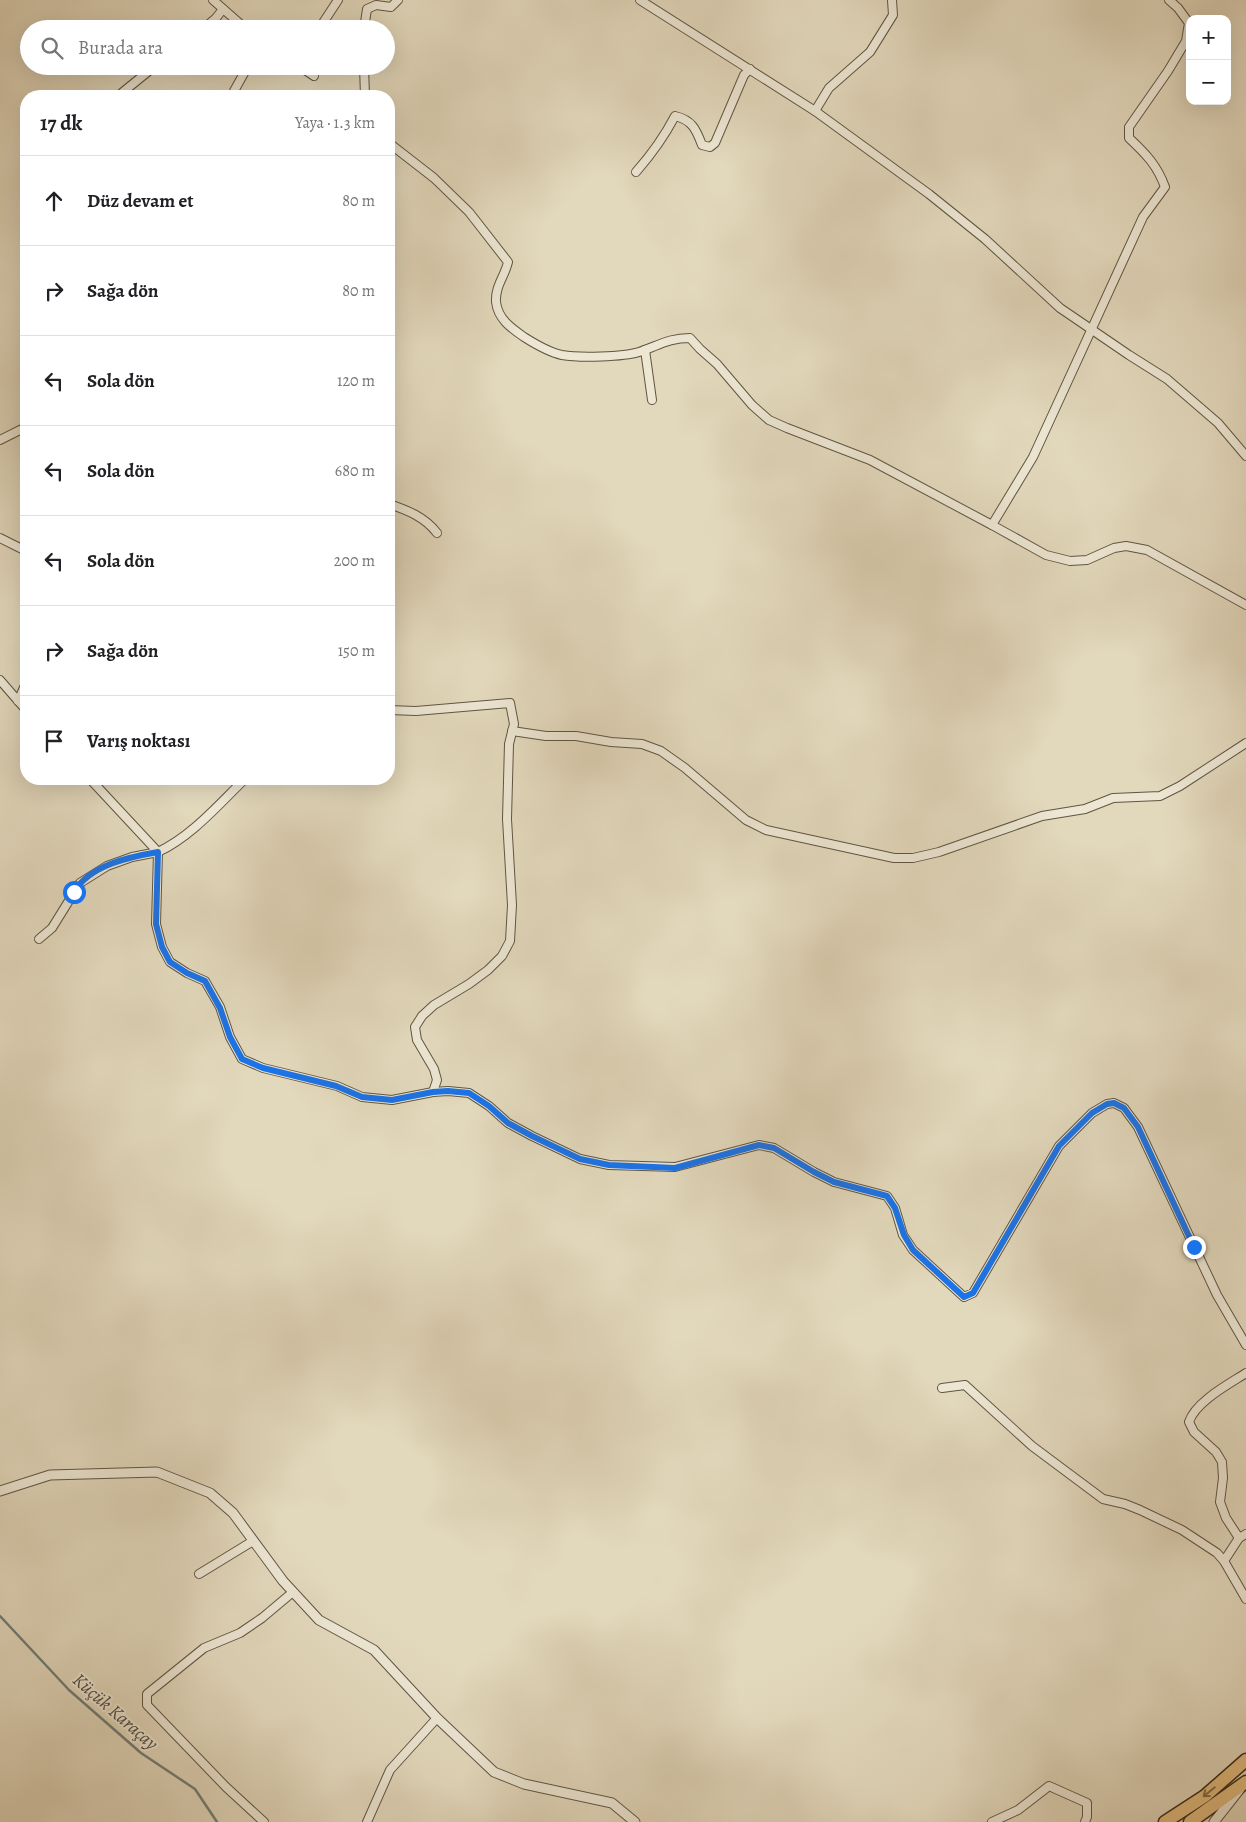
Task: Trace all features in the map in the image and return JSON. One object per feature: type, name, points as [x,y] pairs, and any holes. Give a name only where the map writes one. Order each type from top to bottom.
[{"type":"highway","points":[[1166,1822],[1205,1796],[1246,1760]]},
{"type":"highway","points":[[1190,1822],[1246,1783]]},
{"type":"street","points":[[212,0],[235,20]]},
{"type":"street","points":[[325,20],[338,0]]},
{"type":"street","points":[[365,20],[367,9],[375,2],[391,7],[398,0]]},
{"type":"street","points":[[640,0],[815,111],[929,194],[984,239],[1060,308],[1167,379],[1218,423],[1246,456]]},
{"type":"street","points":[[815,111],[829,88],[870,52],[893,15],[892,0]]},
{"type":"street","points":[[992,525],[1033,457],[1144,217],[1165,187],[1159,170],[1129,138],[1129,127],[1168,72],[1186,41],[1189,23],[1178,8],[1169,0]]},
{"type":"street","points":[[214,20],[223,10]]},
{"type":"street","points":[[636,172],[654,151],[675,116],[684,118],[691,123],[702,145],[710,147],[715,143],[744,75],[750,69]]},
{"type":"street","points":[[125,90],[144,75]]},
{"type":"street","points":[[235,90],[243,75]]},
{"type":"street","points":[[365,75],[366,90]]},
{"type":"street","points":[[395,149],[434,178],[469,212],[508,262],[498,285],[496,302],[502,320],[536,345],[562,354],[605,356],[636,353],[675,338],[690,338],[717,364],[752,405],[769,420],[870,460],[1046,555],[1070,562],[1087,560],[1114,548],[1126,546],[1147,550],[1246,605]]},
{"type":"street","points":[[645,350],[652,400]]},
{"type":"street","points":[[0,440],[20,430]]},
{"type":"street","points":[[395,506],[419,517],[431,525],[437,533]]},
{"type":"street","points":[[0,538],[20,548]]},
{"type":"street","points":[[0,680],[20,703]]},
{"type":"street","points":[[18,701],[20,696]]},
{"type":"street","points":[[395,710],[416,711],[510,703],[514,724],[509,744],[507,819],[512,904],[510,941],[502,956],[488,970],[434,1006],[422,1016],[415,1028],[417,1040],[434,1069],[437,1080],[433,1092]]},
{"type":"street","points":[[512,731],[546,736],[576,736],[611,742],[642,744],[661,751],[685,768],[746,820],[766,830],[894,858],[913,858],[939,852],[1042,816],[1085,809],[1113,798],[1160,796],[1180,786],[1246,743]]},
{"type":"street","points":[[96,785],[158,852],[156,924],[162,947],[170,962],[187,973],[205,981],[220,1008],[230,1037],[242,1059],[263,1068],[336,1086],[362,1097],[392,1100],[433,1092],[469,1093],[489,1106],[508,1123],[532,1136],[580,1159],[609,1165],[675,1168],[759,1145],[774,1148],[834,1182],[887,1196],[895,1208],[904,1235],[913,1250],[964,1297],[973,1293],[1059,1146],[1092,1113],[1107,1104],[1114,1103],[1124,1108],[1138,1127],[1217,1295],[1246,1345]]},
{"type":"street","points":[[39,939],[52,928],[80,883],[107,866],[132,857],[158,852],[172,845],[197,826],[239,785]]},
{"type":"street","points":[[1224,1561],[1242,1536],[1226,1518],[1220,1502],[1223,1478],[1222,1462],[1216,1452],[1194,1432],[1189,1422],[1191,1415],[1214,1394],[1246,1373]]},
{"type":"street","points":[[942,1388],[965,1385],[1032,1446],[1103,1499],[1125,1504],[1182,1530],[1217,1553],[1224,1561],[1246,1600]]},
{"type":"street","points":[[0,1491],[50,1475],[157,1472],[210,1493],[233,1513],[283,1581],[319,1620],[374,1650],[437,1718],[494,1772],[524,1784],[612,1803],[635,1822]]},
{"type":"street","points":[[198,1574],[253,1541]]},
{"type":"street","points":[[264,1822],[226,1787],[147,1704],[147,1694],[204,1648],[240,1633],[262,1618],[293,1592]]},
{"type":"street","points":[[368,1822],[390,1770],[437,1718]]},
{"type":"street","points":[[1214,1822],[1246,1783]]},
{"type":"street","points":[[992,1822],[1018,1810],[1049,1786],[1087,1803],[1085,1822]]},
{"type":"waterway","name":"Küçük Karaçay","points":[[0,1616],[69,1690],[141,1753],[195,1789],[217,1822]]},
{"type":"route","points":[[74,892],[80,883],[107,866],[132,857],[158,852],[156,924],[162,947],[170,962],[187,973],[205,981],[220,1008],[230,1037],[242,1059],[263,1068],[336,1086],[362,1097],[392,1100],[433,1092],[469,1093],[489,1106],[508,1123],[532,1136],[580,1159],[609,1165],[675,1168],[759,1145],[774,1148],[834,1182],[887,1196],[895,1208],[904,1235],[913,1250],[964,1297],[973,1293],[1059,1146],[1092,1113],[1107,1104],[1114,1103],[1124,1108],[1138,1127],[1194,1247]]}]
